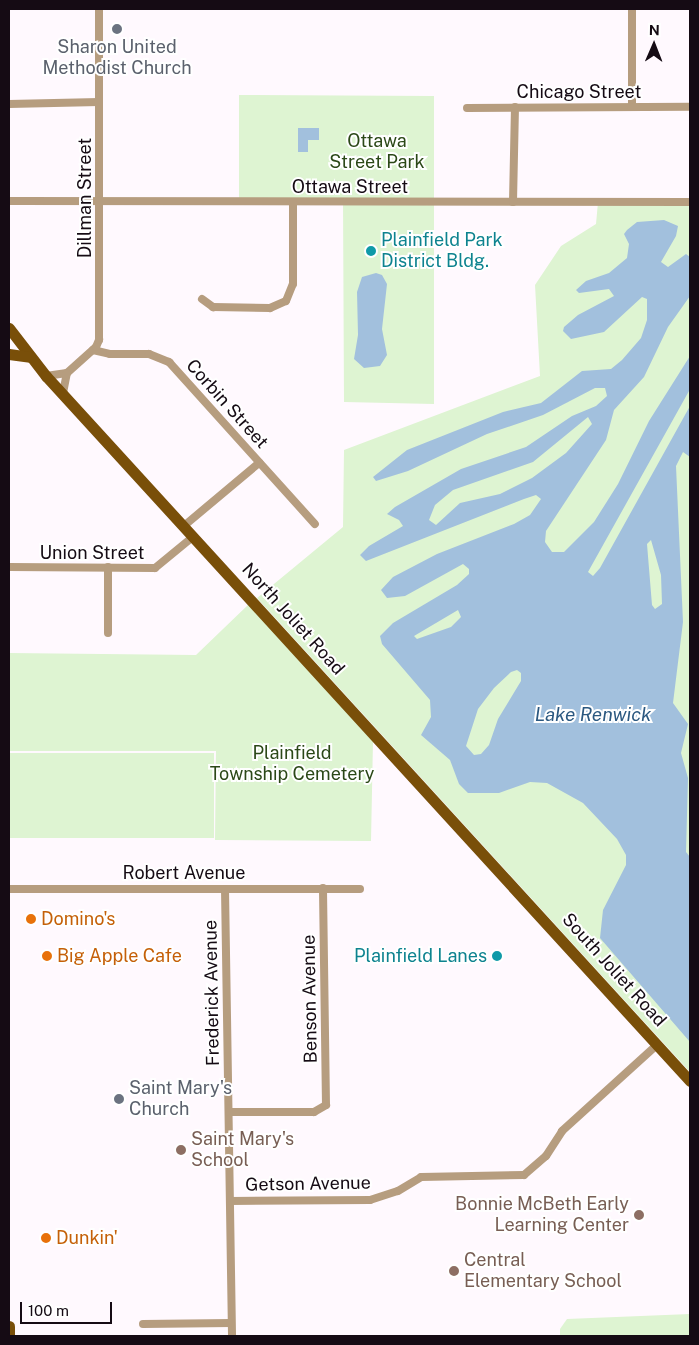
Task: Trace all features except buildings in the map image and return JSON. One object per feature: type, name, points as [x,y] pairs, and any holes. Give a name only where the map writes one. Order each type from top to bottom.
[{"type":"main road","name":"North Joliet Road","points":[[9,328],[28,350],[26,356]]},
{"type":"main road","name":"North Joliet Road","points":[[9,342],[63,393],[185,525],[530,906]]},
{"type":"main road","points":[[9,354],[26,356]]},
{"type":"main road","name":"South Joliet Road","points":[[530,906],[690,1081]]},
{"type":"main road","points":[[9,1326],[9,1336]]},
{"type":"street","name":"Dillman Street","points":[[93,350],[99,340],[99,9]]},
{"type":"street","points":[[632,9],[632,107]]},
{"type":"street","points":[[9,104],[100,102]]},
{"type":"street","points":[[513,202],[515,107]]},
{"type":"street","name":"Chicago Street","points":[[467,108],[690,107]]},
{"type":"street","name":"Ottawa Street","points":[[9,201],[690,202]]},
{"type":"street","points":[[202,299],[214,307],[270,308],[286,301],[293,284],[292,202]]},
{"type":"street","points":[[46,376],[67,373],[93,350]]},
{"type":"street","name":"Corbin Street","points":[[93,350],[110,354],[149,354],[169,362],[315,524]]},
{"type":"street","points":[[63,393],[67,373]]},
{"type":"street","points":[[185,525],[259,463]]},
{"type":"street","name":"Union Street","points":[[9,567],[155,568],[194,536]]},
{"type":"street","points":[[108,568],[108,633]]},
{"type":"street","name":"Benson Avenue","points":[[229,1112],[314,1112],[323,1109],[327,1100],[323,888]]},
{"type":"street","name":"Robert Avenue","points":[[9,889],[360,889]]},
{"type":"street","name":"Frederick Avenue","points":[[225,889],[232,1336]]},
{"type":"street","name":"Getson Avenue","points":[[230,1200],[370,1200],[398,1191],[421,1177],[524,1175],[546,1156],[562,1131],[658,1045]]},
{"type":"street","points":[[143,1324],[231,1323]]},
{"type":"green space","name":"Ottawa Street Park","points":[[239,95],[434,96],[434,404],[344,402],[343,199],[239,199]]},
{"type":"green space","points":[[598,202],[690,202],[690,1072],[257,598],[343,527],[344,450],[540,376],[535,285],[561,246],[596,224]]},
{"type":"green space","name":"Plainfield Township Cemetery","points":[[249,604],[373,741],[371,841],[215,840],[216,751],[9,751],[9,653],[196,655]]},
{"type":"green space","points":[[9,753],[214,753],[214,838],[9,838]]},
{"type":"green space","points":[[690,1314],[690,1336],[560,1336],[560,1329],[567,1319]]},
{"type":"water","points":[[298,128],[319,128],[319,140],[308,140],[308,152],[298,152]]},
{"type":"water","name":"Lake Renwick","points":[[664,220],[678,226],[676,236],[661,262],[668,267],[686,254],[690,257],[690,296],[668,327],[644,377],[614,410],[606,440],[546,531],[545,542],[552,552],[564,552],[594,522],[618,484],[649,421],[690,356],[689,391],[588,572],[593,576],[600,568],[690,406],[690,457],[683,452],[676,466],[683,622],[673,703],[688,724],[681,753],[688,778],[686,852],[690,857],[690,1042],[600,938],[603,910],[626,865],[626,855],[617,839],[583,803],[547,783],[530,782],[499,793],[468,793],[459,784],[450,760],[421,735],[431,717],[430,700],[382,644],[380,636],[393,623],[457,585],[469,574],[469,569],[463,564],[405,596],[387,598],[381,590],[393,577],[437,554],[514,524],[530,515],[541,499],[536,495],[524,499],[366,561],[360,555],[369,546],[403,526],[399,520],[387,514],[395,507],[461,469],[526,447],[572,416],[596,406],[607,396],[605,388],[595,388],[543,415],[487,434],[408,471],[376,481],[373,477],[407,450],[503,412],[541,403],[582,371],[611,369],[622,360],[641,338],[647,320],[647,299],[642,297],[604,332],[571,339],[563,331],[564,327],[578,315],[614,296],[609,289],[579,293],[576,290],[586,281],[609,273],[627,258],[629,244],[624,234],[637,222]],"holes":[[[588,417],[592,424],[566,453],[532,478],[500,494],[460,503],[436,525],[429,520],[435,505],[453,490],[533,462]],[[651,540],[661,575],[662,604],[655,609],[652,605],[647,544]],[[458,610],[461,617],[451,627],[417,639],[414,636]],[[517,670],[521,673],[521,681],[498,719],[489,745],[481,754],[474,755],[466,746],[478,709],[494,688],[511,672]]]},
{"type":"water","points":[[376,273],[382,275],[387,284],[382,329],[387,355],[380,366],[364,368],[354,359],[358,335],[357,292],[362,277]]},
{"type":"place","name":"Sharon United Methodist Church","points":[[117,29]]},
{"type":"place","name":"Plainfield Park District Bldg.","points":[[371,251]]},
{"type":"place","name":"Domino's","points":[[31,919]]},
{"type":"place","name":"Big Apple Cafe","points":[[47,956]]},
{"type":"place","name":"Plainfield Lanes","points":[[497,956]]},
{"type":"place","name":"Saint Mary's Church","points":[[119,1099]]},
{"type":"place","name":"Saint Mary's School","points":[[181,1150]]},
{"type":"place","name":"Bonnie McBeth Early Learning Center","points":[[639,1215]]},
{"type":"place","name":"Dunkin'","points":[[46,1238]]},
{"type":"place","name":"Central Elementary School","points":[[454,1271]]}]
